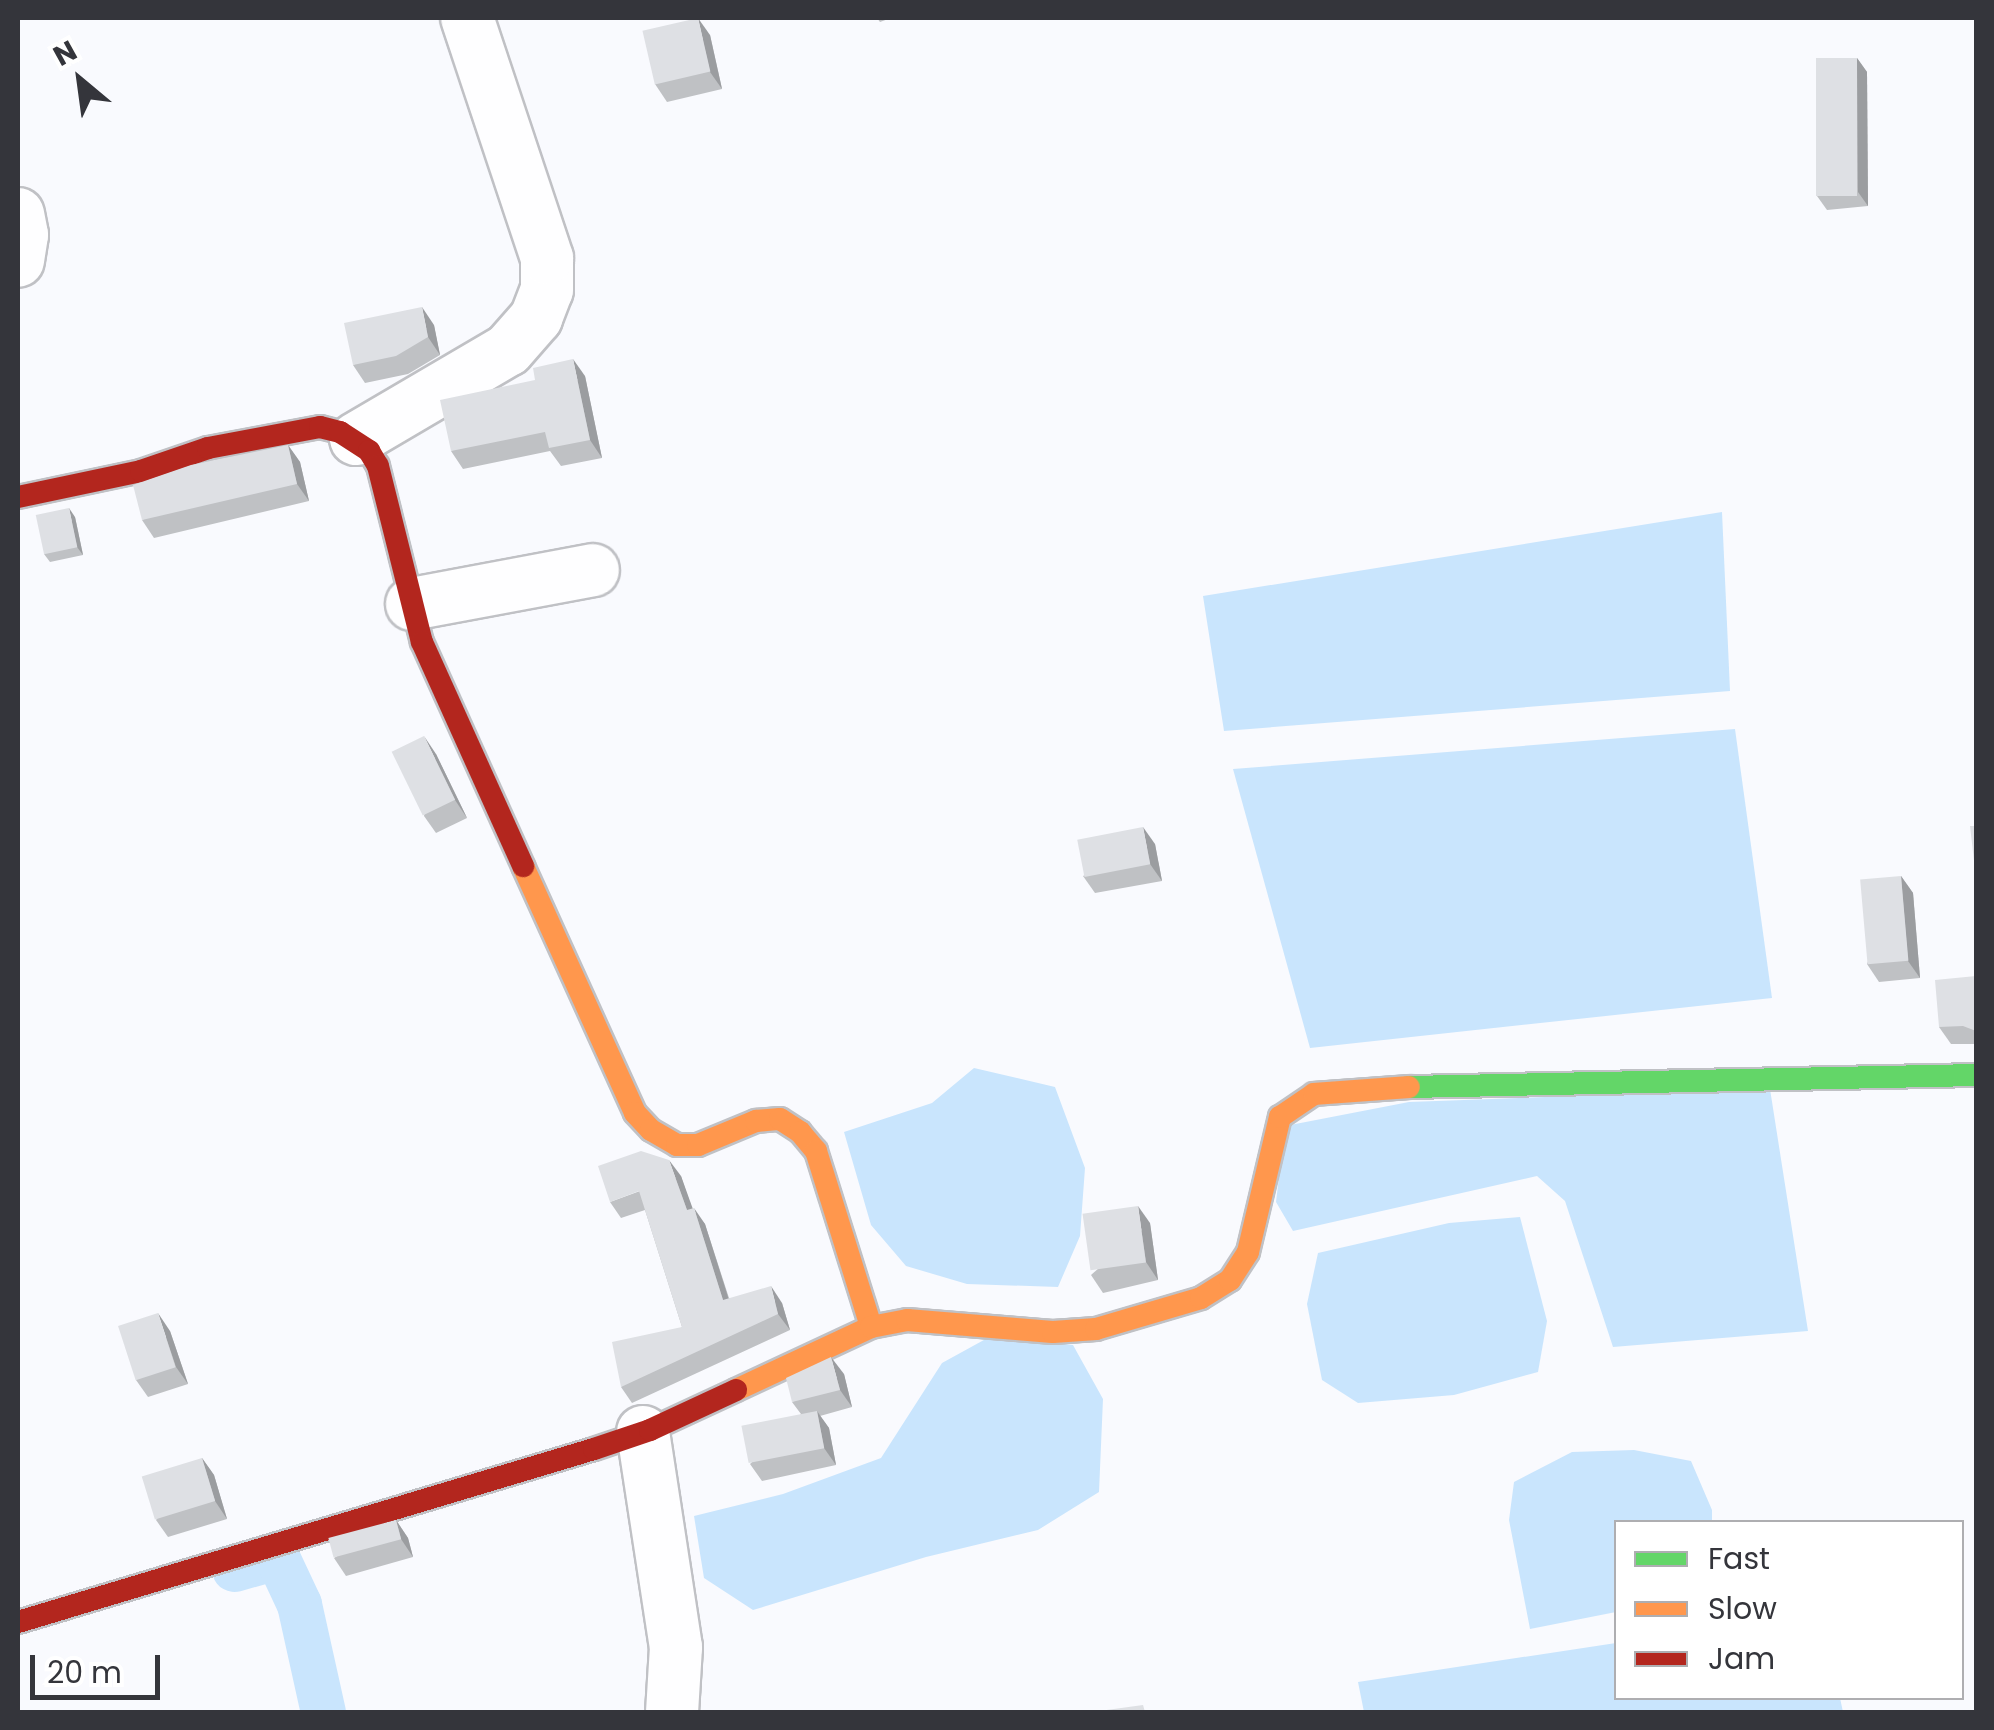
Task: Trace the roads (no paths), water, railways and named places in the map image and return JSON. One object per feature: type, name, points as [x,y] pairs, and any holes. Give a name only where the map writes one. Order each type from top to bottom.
[{"type":"street","points":[[356,439],[508,350],[536,318],[547,290],[546,258],[467,18]]},
{"type":"street","points":[[18,214],[22,246],[18,261]]},
{"type":"street","points":[[18,496],[141,471],[208,448],[302,430],[320,428],[356,439],[378,466],[422,642],[635,1113],[651,1130],[678,1145],[698,1145],[756,1121],[780,1118],[800,1132],[816,1151],[871,1326]]},
{"type":"street","points":[[412,604],[593,570]]},
{"type":"street","points":[[18,1622],[643,1432],[871,1326],[907,1320],[1053,1332],[1082,1330],[1127,1324],[1201,1298],[1230,1280],[1248,1252],[1280,1118],[1314,1094],[1350,1088],[1976,1075]]},
{"type":"street","points":[[643,1432],[676,1646],[672,1712]]},
{"type":"water","points":[[1722,512],[1730,691],[1224,731],[1203,596]]},
{"type":"water","points":[[1735,729],[1772,998],[1310,1048],[1233,769]]},
{"type":"water","points":[[974,1068],[1055,1087],[1085,1168],[1080,1236],[1058,1287],[967,1284],[906,1266],[871,1225],[844,1132],[932,1103]]},
{"type":"water","points":[[1770,1089],[1808,1331],[1613,1347],[1565,1201],[1537,1176],[1293,1231],[1276,1202],[1285,1126],[1409,1102]]},
{"type":"water","points":[[1520,1217],[1547,1321],[1538,1372],[1454,1395],[1358,1403],[1322,1380],[1307,1304],[1318,1253],[1449,1223]]},
{"type":"water","points":[[993,1335],[1073,1345],[1103,1399],[1099,1492],[1038,1530],[926,1557],[753,1610],[704,1578],[694,1516],[783,1494],[881,1458],[942,1363]]},
{"type":"water","points":[[1634,1450],[1691,1461],[1712,1510],[1712,1520],[1614,1520],[1614,1612],[1530,1629],[1509,1520],[1514,1482],[1572,1452]]},
{"type":"water","points":[[1614,1643],[1614,1700],[1840,1700],[1843,1712],[1364,1712],[1358,1682]]},
{"type":"waterway","points":[[234,1569],[277,1557],[299,1604],[323,1712]]}]
